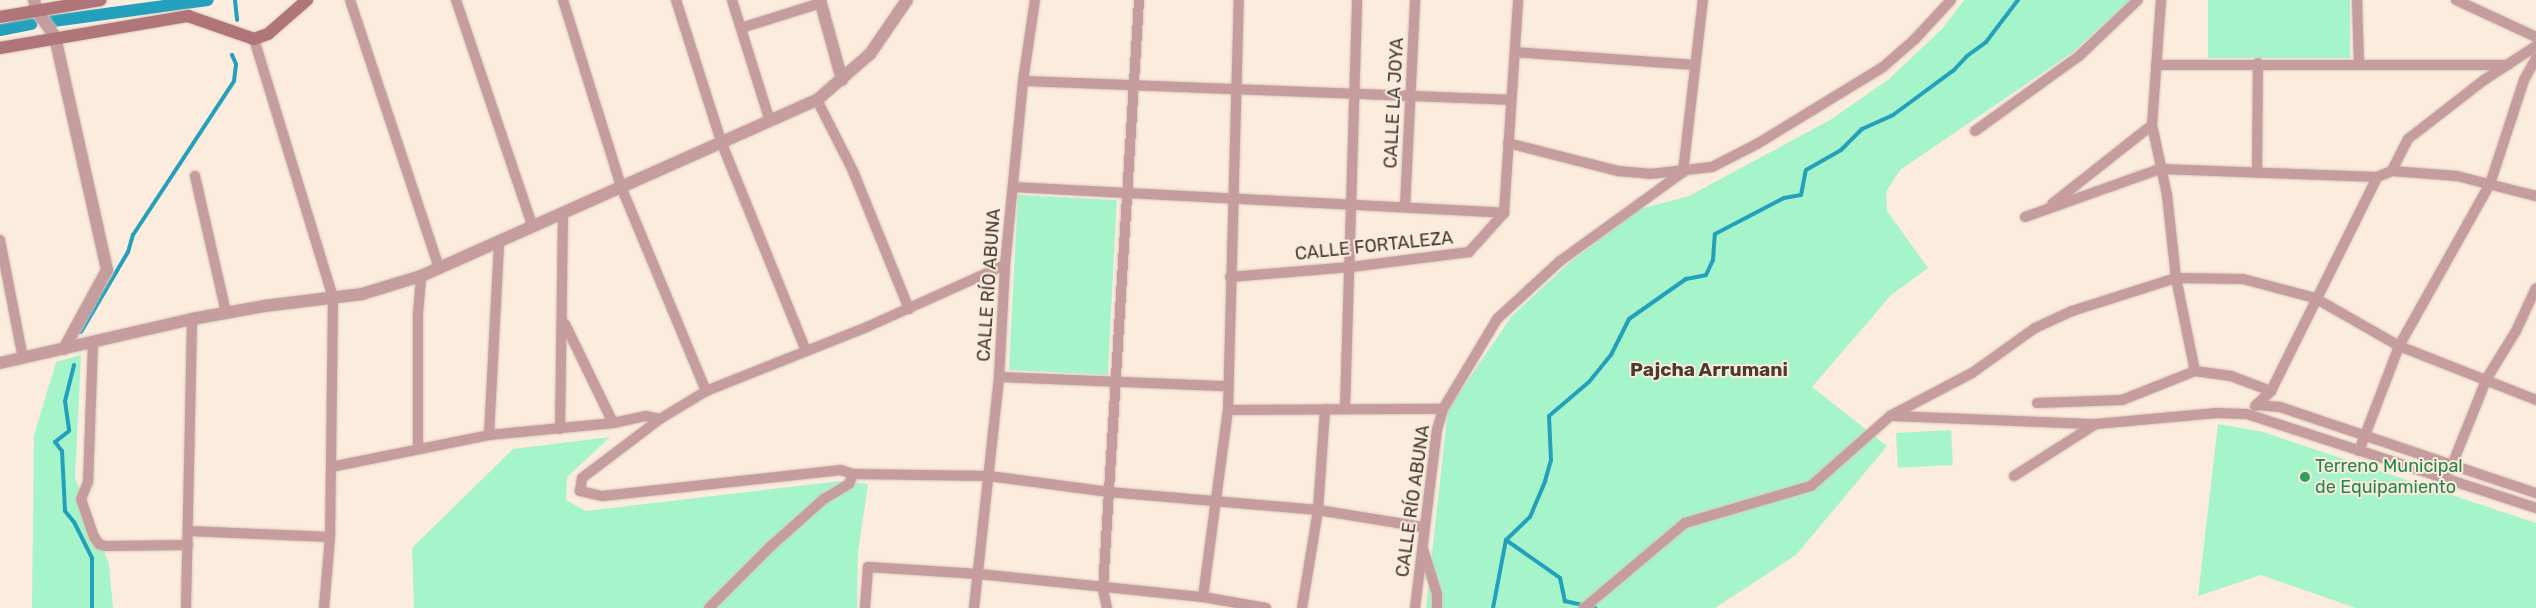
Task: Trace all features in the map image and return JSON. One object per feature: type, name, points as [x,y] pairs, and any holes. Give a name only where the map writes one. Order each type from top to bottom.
[{"type":"main road","points":[[0,17],[36,5],[101,0]]},
{"type":"main road","points":[[0,48],[55,37],[188,16],[254,39],[268,34],[300,2]]},
{"type":"street","points":[[350,0],[439,268]]},
{"type":"street","points":[[456,0],[533,227]]},
{"type":"street","points":[[563,0],[622,189],[706,391]]},
{"type":"street","points":[[676,0],[722,144],[806,352]]},
{"type":"street","points":[[732,0],[770,122]]},
{"type":"street","points":[[0,363],[192,319],[334,298],[391,287],[421,276],[622,189],[817,100],[870,54],[907,0]]},
{"type":"street","name":"CALLE RÍO ABUNA","points":[[974,608],[999,377],[1005,265],[1023,81],[1036,0]]},
{"type":"street","points":[[1107,608],[1103,588],[1136,84],[1139,0]]},
{"type":"street","points":[[1203,597],[1228,410],[1232,198],[1239,88],[1239,0]]},
{"type":"street","points":[[1346,409],[1354,205],[1358,0]]},
{"type":"street","name":"CALLE LA JOYA","points":[[1405,207],[1415,0]]},
{"type":"street","points":[[1013,187],[1504,213],[1518,0]]},
{"type":"street","points":[[1683,172],[1703,0]]},
{"type":"street","points":[[1508,143],[1594,168],[1650,174],[1683,172],[1712,167],[1748,149],[1883,67],[1915,39],[1951,0]]},
{"type":"street","points":[[1975,132],[2080,56],[2138,0]]},
{"type":"street","points":[[2161,0],[2152,125],[2167,195],[2176,278],[2195,371]]},
{"type":"street","points":[[2357,0],[2359,64]]},
{"type":"street","points":[[2456,0],[2536,37]]},
{"type":"street","points":[[741,28],[820,2],[842,80]]},
{"type":"street","points":[[36,5],[55,37],[107,270],[64,348]]},
{"type":"street","points":[[254,39],[334,298],[330,538],[324,608]]},
{"type":"street","points":[[2392,171],[2408,139],[2536,46]]},
{"type":"street","points":[[1515,52],[1695,65]]},
{"type":"street","points":[[2359,451],[2399,346],[2490,184],[2524,80],[2536,58]]},
{"type":"street","points":[[2257,172],[2258,64]]},
{"type":"street","points":[[2156,65],[2508,65]]},
{"type":"street","points":[[1023,81],[1356,92],[1511,100]]},
{"type":"street","points":[[817,100],[853,171],[909,309]]},
{"type":"street","points":[[2046,210],[2152,125]]},
{"type":"street","points":[[2025,217],[2160,169],[2377,177],[2392,171],[2457,176],[2536,196]]},
{"type":"street","name":"CALLE RÍO ABUNA","points":[[1415,608],[1423,527],[1437,430],[1443,409],[1497,320],[1560,262],[1683,172]]},
{"type":"street","points":[[195,176],[226,313]]},
{"type":"street","points":[[2247,414],[2271,391],[2315,298],[2377,177]]},
{"type":"street","name":"CALLE FORTALEZA","points":[[1230,277],[1351,267],[1469,252],[1504,213]]},
{"type":"street","points":[[560,429],[563,214]]},
{"type":"street","points":[[0,240],[23,358]]},
{"type":"street","points":[[490,435],[498,242]]},
{"type":"street","points":[[1005,265],[909,309],[706,391],[660,419],[582,478],[580,491],[602,496],[841,470],[853,474],[988,476],[1109,492],[1318,510],[1423,527]]},
{"type":"street","points":[[418,449],[417,323],[421,276]]},
{"type":"street","points":[[1584,608],[1685,523],[1811,486],[1890,416],[1972,373],[2035,328],[2072,311],[2176,278],[2243,279],[2315,298],[2399,346],[2487,378],[2536,400]]},
{"type":"street","points":[[2447,478],[2487,378],[2516,331],[2536,288]]},
{"type":"street","points":[[186,608],[192,319]]},
{"type":"street","points":[[563,321],[613,424]]},
{"type":"street","points":[[93,342],[88,482],[81,499],[94,536],[98,544],[105,546],[188,545]]},
{"type":"street","points":[[2037,404],[2122,400],[2195,371],[2231,376],[2271,391]]},
{"type":"street","points":[[999,377],[1228,386]]},
{"type":"street","points":[[2256,405],[2280,406],[2536,493]]},
{"type":"street","points":[[1302,608],[1318,510],[1325,409]]},
{"type":"street","points":[[1228,410],[1443,409]]},
{"type":"street","points":[[1890,416],[2096,424],[2216,413],[2247,414],[2536,508]]},
{"type":"street","points":[[331,467],[490,435],[613,424],[646,416],[660,419]]},
{"type":"street","points":[[2014,476],[2096,424]]},
{"type":"street","points":[[709,608],[778,540],[824,499],[849,484],[853,474]]},
{"type":"street","points":[[188,531],[330,538]]},
{"type":"street","points":[[1421,545],[1437,594],[1437,608]]},
{"type":"street","points":[[865,608],[868,567],[978,574],[1203,597],[1266,608]]},
{"type":"green space","points":[[1964,0],[2130,0],[2072,53],[1900,170],[1886,192],[1887,211],[1928,268],[1891,295],[1812,387],[1887,446],[1796,555],[1715,608],[1426,608],[1448,409],[1512,316],[1570,262],[1640,209],[1689,196],[1830,120],[1888,80],[1943,28]]},
{"type":"green space","points":[[2208,0],[2350,0],[2350,58],[2208,58]]},
{"type":"green space","points":[[1018,195],[1117,200],[1108,375],[1009,370]]},
{"type":"green space","points":[[81,355],[75,478],[109,564],[113,608],[32,608],[34,436],[56,362]]},
{"type":"green space","name":"Terreno Municipal de Equipamiento","points":[[2218,424],[2263,432],[2536,523],[2536,608],[2356,608],[2261,575],[2198,596]]},
{"type":"green space","points":[[1951,430],[1953,465],[1898,468],[1896,433]]},
{"type":"green space","points":[[610,437],[567,477],[566,500],[586,511],[841,481],[868,484],[858,552],[857,608],[414,608],[412,548],[513,449]]},
{"type":"waterway","points":[[46,22],[208,0]]},
{"type":"waterway","points":[[235,0],[237,20]]},
{"type":"waterway","points":[[1493,608],[1506,540],[1530,517],[1545,481],[1551,460],[1549,416],[1589,382],[1611,355],[1629,319],[1686,279],[1706,275],[1713,260],[1715,234],[1784,198],[1801,195],[1806,170],[1841,150],[1862,129],[1893,115],[1954,70],[1967,56],[1986,42],[2018,0]]},
{"type":"waterway","points":[[0,30],[31,24]]},
{"type":"waterway","points":[[81,332],[128,252],[133,235],[234,81],[236,64],[232,55]]},
{"type":"waterway","points":[[74,365],[65,401],[69,431],[55,442],[62,451],[65,511],[74,522],[92,558],[92,608]]},
{"type":"waterway","points":[[1506,540],[1560,578],[1565,601],[1595,608]]},
{"type":"place","name":"Terreno Municipal de Equipamiento","points":[[2305,477]]},
{"type":"district","name":"Pajcha Arrumani","points":[[1709,370]]}]
